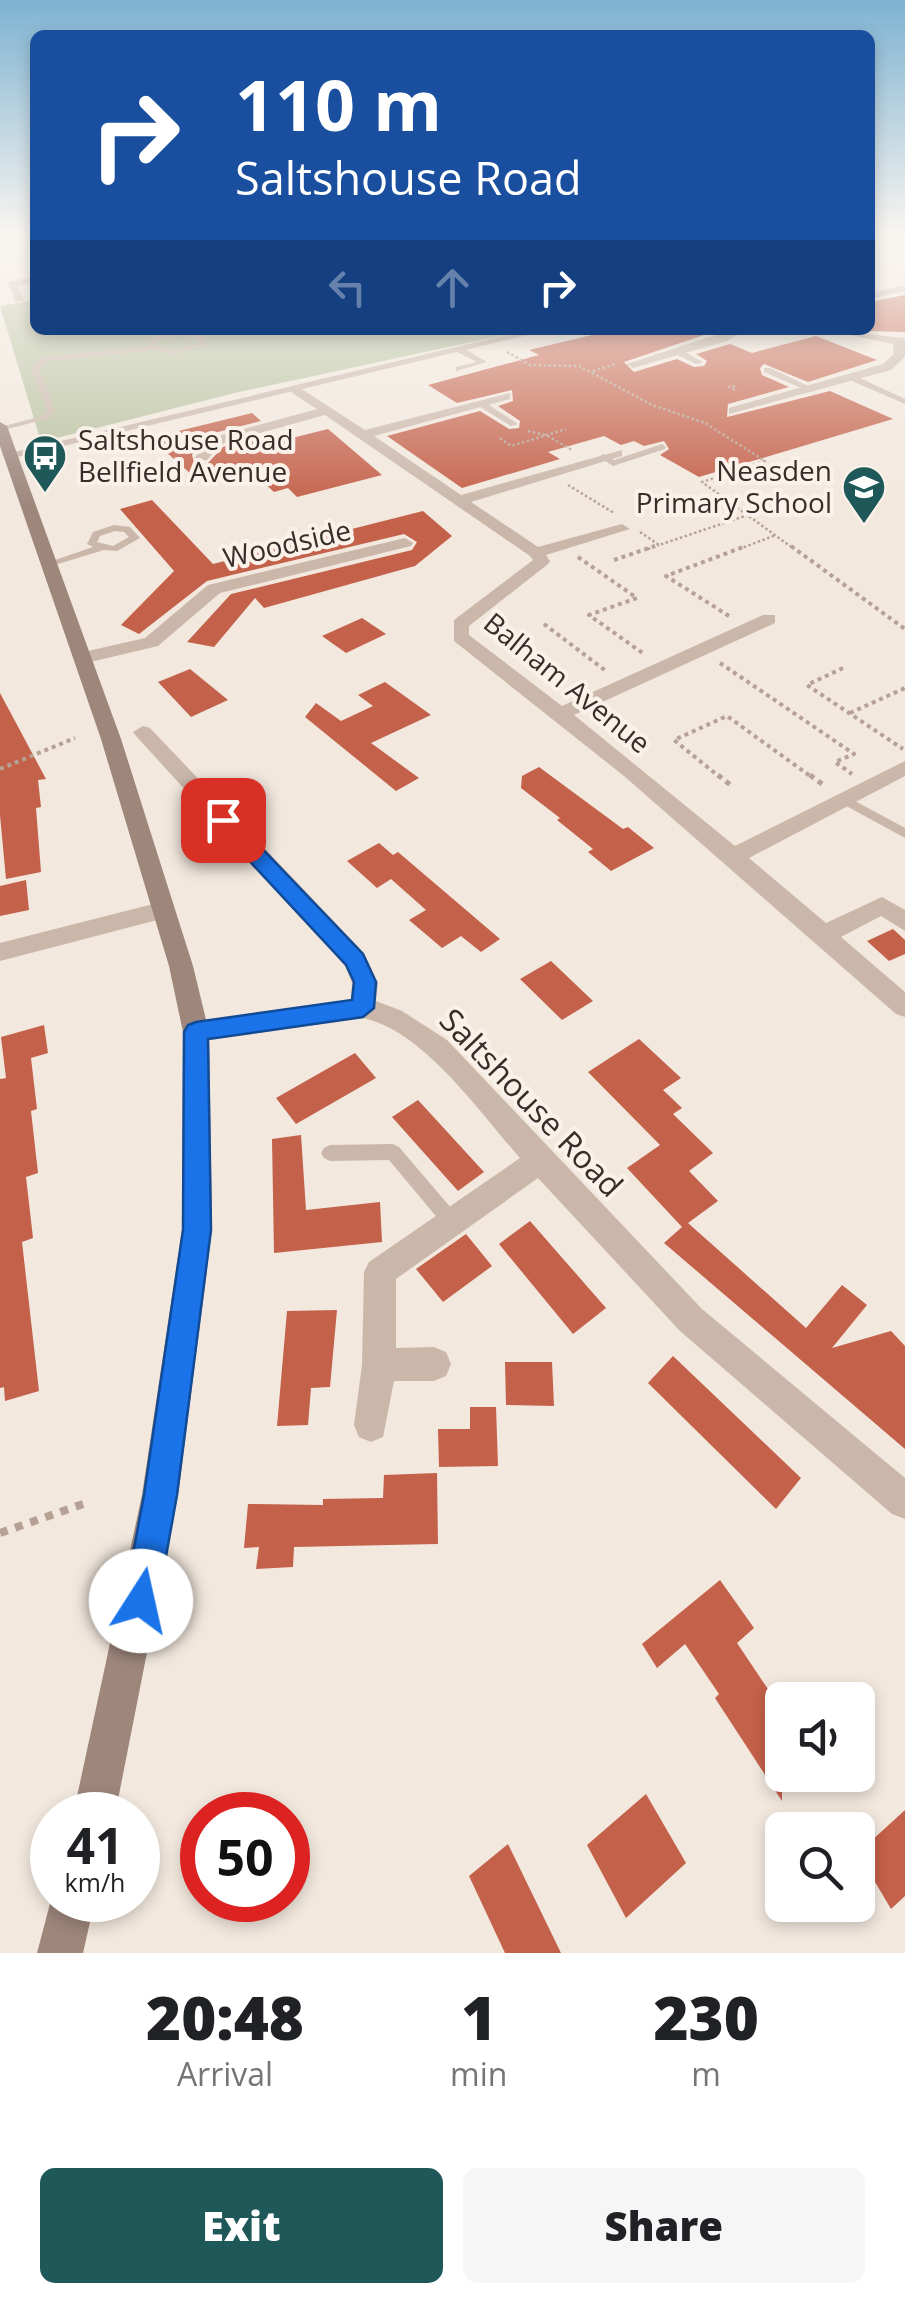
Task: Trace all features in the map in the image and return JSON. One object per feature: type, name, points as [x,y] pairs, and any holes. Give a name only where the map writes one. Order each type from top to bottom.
[{"type":"main road","points":[[0,427],[110,740],[181,966],[196,1032],[197,1230],[160,1495],[100,1792]]},
{"type":"main road","points":[[60,1953],[68,1922]]},
{"type":"street","points":[[9,455],[297,390],[490,343],[506,335]]},
{"type":"street","points":[[633,364],[732,335]]},
{"type":"street","points":[[734,410],[856,379],[900,363],[902,342],[861,335]]},
{"type":"street","points":[[297,390],[536,553],[626,527]]},
{"type":"street","points":[[360,436],[505,396]]},
{"type":"street","points":[[202,457],[216,440],[326,411]]},
{"type":"street","points":[[457,502],[610,455]]},
{"type":"street","name":"Woodside","points":[[82,658],[132,648],[161,636],[194,600],[214,589],[406,544]]},
{"type":"street","name":"Balham Avenue","points":[[536,553],[542,561],[460,624],[460,638],[562,713],[734,856],[905,1007]]},
{"type":"street","points":[[562,713],[769,619]]},
{"type":"street","points":[[143,732],[355,960],[365,982],[363,1008],[196,1032]]},
{"type":"street","points":[[734,856],[905,768]]},
{"type":"street","points":[[824,935],[882,905],[904,922]]},
{"type":"street","points":[[0,952],[162,911]]},
{"type":"street","name":"Saltshouse Road","points":[[363,1008],[391,1018],[438,1048],[637,1266],[717,1342],[905,1502]]},
{"type":"street","points":[[371,1426],[379,1365],[380,1272],[542,1159]]},
{"type":"street","points":[[379,1365],[434,1364]]},
{"type":"lane","points":[[152,349],[153,340],[170,335]]},
{"type":"lane","points":[[0,427],[46,418],[51,409],[35,368],[45,359],[152,349],[183,352],[198,348],[203,341],[185,335]]},
{"type":"lane","points":[[459,369],[483,362],[460,350]]},
{"type":"lane","points":[[678,352],[699,362]]},
{"type":"lane","points":[[767,370],[813,390]]},
{"type":"lane","points":[[856,379],[905,402]]},
{"type":"lane","points":[[480,403],[514,424]]},
{"type":"lane","points":[[610,455],[614,462],[662,447]]},
{"type":"lane","points":[[48,564],[100,548]]},
{"type":"lane","points":[[844,799],[905,834]]},
{"type":"lane","points":[[330,1153],[393,1152],[451,1222]]},
{"type":"path","points":[[490,343],[530,365],[579,366],[652,405],[705,424],[765,461],[702,482],[905,630]]},
{"type":"path","points":[[546,435],[584,457]]},
{"type":"path","points":[[548,473],[659,545]]},
{"type":"path","points":[[614,560],[748,515]]},
{"type":"path","points":[[748,629],[666,576],[776,535]]},
{"type":"path","points":[[562,546],[637,598],[589,615],[662,667]]},
{"type":"path","points":[[544,624],[624,684]]},
{"type":"path","points":[[701,650],[854,754],[835,762],[870,786]]},
{"type":"path","points":[[843,668],[807,685],[905,750]]},
{"type":"path","points":[[850,713],[905,688]]},
{"type":"path","points":[[733,787],[674,740],[727,716],[844,799]]},
{"type":"path","points":[[0,769],[76,738]]},
{"type":"path","points":[[0,1533],[86,1503]]},
{"type":"green space","points":[[6,325],[30,325],[30,335],[504,335],[239,392],[41,442]]},
{"type":"building","points":[[875,325],[905,325],[905,332],[875,331]]},
{"type":"building","points":[[592,335],[704,335],[624,362],[634,372],[677,359],[694,367],[704,366],[707,361],[696,354],[730,344],[752,353],[816,336],[877,360],[808,382],[764,364],[760,368],[762,375],[789,387],[728,404],[727,417],[830,391],[893,419],[699,477],[660,455],[669,449],[664,441],[644,446],[634,441],[621,445],[604,436],[548,452],[560,459],[462,488],[387,436],[480,411],[509,429],[519,428],[520,421],[498,406],[513,401],[512,390],[457,403],[428,385],[539,355],[529,350]]},
{"type":"building","points":[[252,413],[261,421],[210,434],[192,455],[194,462],[207,464],[223,447],[275,433],[284,440],[328,429],[382,475],[297,497],[288,488],[274,492],[258,477],[235,482],[219,466],[190,473],[150,438]]},
{"type":"building","points":[[152,500],[213,564],[423,511],[452,536],[415,566],[264,608],[255,598],[214,647],[187,642],[231,594],[412,550],[417,542],[404,534],[207,581],[139,634],[121,625],[174,571],[120,509]]},
{"type":"building","points":[[362,618],[386,634],[346,653],[322,636]]},
{"type":"building","points":[[190,669],[228,700],[191,717],[158,682]]},
{"type":"building","points":[[385,682],[431,715],[371,743],[419,778],[396,791],[305,717],[316,703],[341,721],[373,706],[358,695]]},
{"type":"building","points":[[0,693],[46,779],[38,780],[41,807],[36,808],[41,872],[6,879],[0,815]]},
{"type":"building","points":[[539,767],[654,848],[611,871],[588,852],[593,849],[557,820],[560,818],[521,788],[522,776]]},
{"type":"building","points":[[379,843],[393,855],[398,852],[500,939],[481,952],[461,936],[442,948],[409,920],[426,910],[391,879],[377,888],[347,861]]},
{"type":"building","points":[[26,880],[29,910],[0,916],[0,886]]},
{"type":"building","points":[[893,929],[905,940],[905,954],[889,961],[867,941]]},
{"type":"building","points":[[551,961],[593,1001],[562,1020],[520,979]]},
{"type":"building","points":[[44,1025],[48,1053],[31,1058],[37,1109],[31,1111],[38,1173],[26,1177],[33,1238],[22,1242],[39,1391],[5,1401],[4,1387],[0,1388],[0,1079],[6,1078],[1,1037]]},
{"type":"building","points":[[639,1039],[681,1078],[663,1090],[682,1108],[673,1114],[713,1153],[689,1171],[718,1201],[688,1223],[806,1328],[842,1285],[867,1305],[832,1348],[891,1331],[905,1346],[905,1449],[664,1243],[682,1227],[627,1168],[660,1145],[588,1072]]},
{"type":"building","points":[[355,1053],[376,1078],[296,1124],[276,1098]]},
{"type":"building","points":[[418,1100],[484,1172],[458,1191],[392,1117]]},
{"type":"building","points":[[301,1135],[306,1210],[380,1202],[382,1242],[274,1253],[272,1139]]},
{"type":"building","points":[[530,1221],[606,1308],[573,1334],[499,1244]]},
{"type":"building","points":[[466,1234],[492,1266],[443,1302],[416,1269]]},
{"type":"building","points":[[337,1310],[330,1387],[311,1388],[308,1425],[277,1426],[287,1311]]},
{"type":"building","points":[[673,1356],[801,1478],[776,1509],[648,1383]]},
{"type":"building","points":[[505,1362],[552,1362],[554,1406],[506,1405]]},
{"type":"building","points":[[470,1407],[496,1407],[498,1466],[439,1467],[438,1429],[470,1429]]},
{"type":"building","points":[[437,1473],[438,1544],[294,1547],[293,1567],[256,1569],[259,1547],[244,1548],[248,1504],[323,1505],[323,1499],[383,1498],[384,1475]]},
{"type":"building","points":[[720,1580],[754,1628],[737,1643],[765,1685],[765,1775],[685,1644],[657,1668],[642,1644]]},
{"type":"building","points":[[646,1794],[686,1863],[626,1918],[587,1845]]},
{"type":"building","points":[[905,1810],[905,1896],[891,1909],[875,1882],[875,1837]]},
{"type":"building","points":[[508,1844],[561,1953],[505,1953],[469,1876]]},
{"type":"place","name":"Saltshouse Road Bellfield Avenue","points":[[45,494]]},
{"type":"place","name":"Neasden Primary School","points":[[864,525]]},
{"type":"route","points":[[141,1601],[197,1230],[196,1032],[324,1010],[363,1008],[365,982],[355,960],[223,820]]}]
